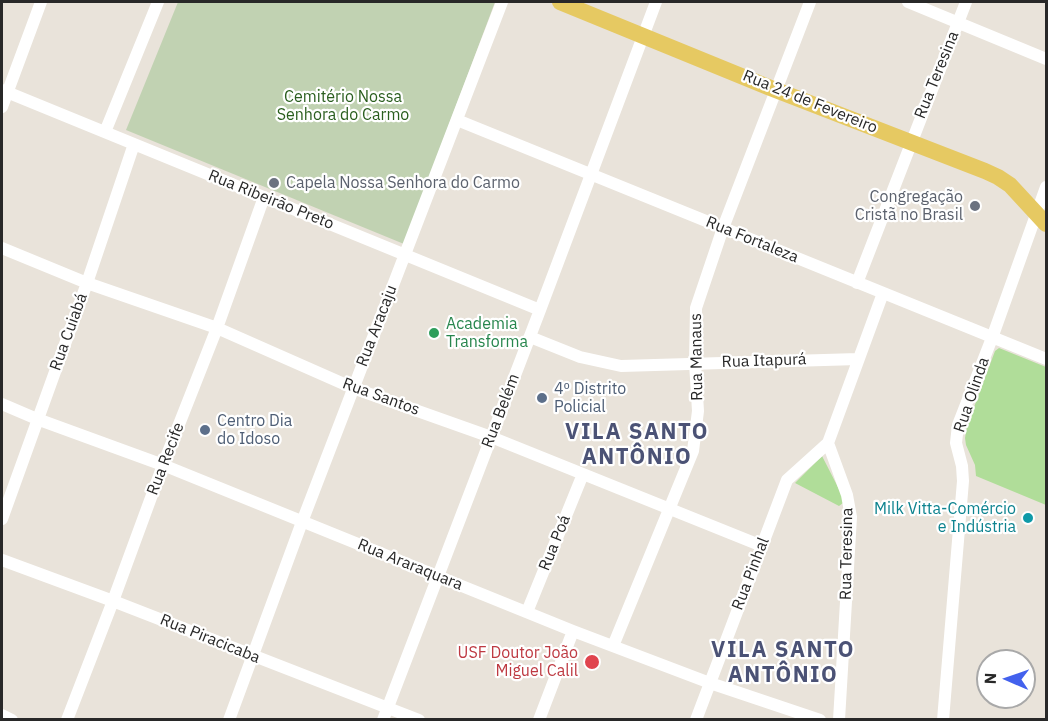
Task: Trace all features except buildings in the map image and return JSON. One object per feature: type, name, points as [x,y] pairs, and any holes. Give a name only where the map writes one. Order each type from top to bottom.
[{"type":"main road","name":"Rua 24 de Fevereiro","points":[[560,2],[776,90],[985,171],[1010,185],[1042,218]]},
{"type":"street","points":[[2,107],[4,91],[42,2]]},
{"type":"street","points":[[105,132],[158,2]]},
{"type":"street","name":"Rua Aracaju","points":[[229,720],[302,522],[501,2]]},
{"type":"street","name":"Rua Belém","points":[[386,714],[656,2]]},
{"type":"street","name":"Rua Manaus","points":[[613,646],[693,450],[698,411],[695,363],[696,308],[723,228],[810,2]]},
{"type":"street","points":[[908,2],[1047,58]]},
{"type":"street","name":"Rua Teresina","points":[[857,282],[966,2]]},
{"type":"street","name":"Rua Ribeirão Preto","points":[[4,91],[540,310]]},
{"type":"street","name":"Rua Fortaleza","points":[[457,120],[1047,360]]},
{"type":"street","name":"Rua Cuiabá","points":[[2,519],[87,283],[134,144]]},
{"type":"street","name":"Rua Olinda","points":[[943,720],[963,481],[956,443],[958,425],[1042,218],[1047,187]]},
{"type":"street","name":"Rua Recife","points":[[67,720],[217,328],[264,197]]},
{"type":"street","name":"Rua Santos","points":[[2,248],[87,283],[217,328],[353,388],[491,437],[762,546]]},
{"type":"street","points":[[828,443],[883,293]]},
{"type":"street","name":"Rua Itapurá","points":[[530,337],[580,357],[621,366],[858,359]]},
{"type":"street","name":"Rua Araraquara","points":[[2,404],[163,465],[573,631],[710,683],[820,720]]},
{"type":"street","name":"Rua Teresina","points":[[828,443],[848,495],[851,517],[838,720]]},
{"type":"street","name":"Rua Pinhal","points":[[696,720],[787,480],[828,443]]},
{"type":"street","name":"Rua Poá","points":[[527,612],[583,474]]},
{"type":"street","name":"Rua Piracicaba","points":[[2,560],[253,656],[386,714],[418,720]]},
{"type":"street","points":[[539,720],[573,631]]},
{"type":"street","points":[[2,715],[12,720]]},
{"type":"green space","name":"Cemitério Nossa Senhora do Carmo","points":[[178,2],[495,2],[404,244],[126,130]]},
{"type":"green space","points":[[999,348],[1046,367],[1046,505],[976,476],[975,465],[966,445],[967,426],[995,351]]},
{"type":"green space","points":[[822,456],[843,497],[843,503],[839,506],[795,483]]},
{"type":"place","name":"Capela Nossa Senhora do Carmo","points":[[274,183]]},
{"type":"place","name":"Congregação Cristã no Brasil","points":[[975,206]]},
{"type":"place","name":"Academia Transforma","points":[[434,333]]},
{"type":"place","name":"4º Distrito Policial","points":[[542,398]]},
{"type":"place","name":"Centro Dia do Idoso","points":[[205,430]]},
{"type":"place","name":"Milk Vitta-Comércio e Indústria","points":[[1028,518]]},
{"type":"place","name":"USF Doutor João Miguel Calil","points":[[592,662]]},
{"type":"district","name":"VILA SANTO ANTÔNIO","points":[[637,446]]},
{"type":"district","name":"VILA SANTO ANTÔNIO","points":[[783,664]]}]
